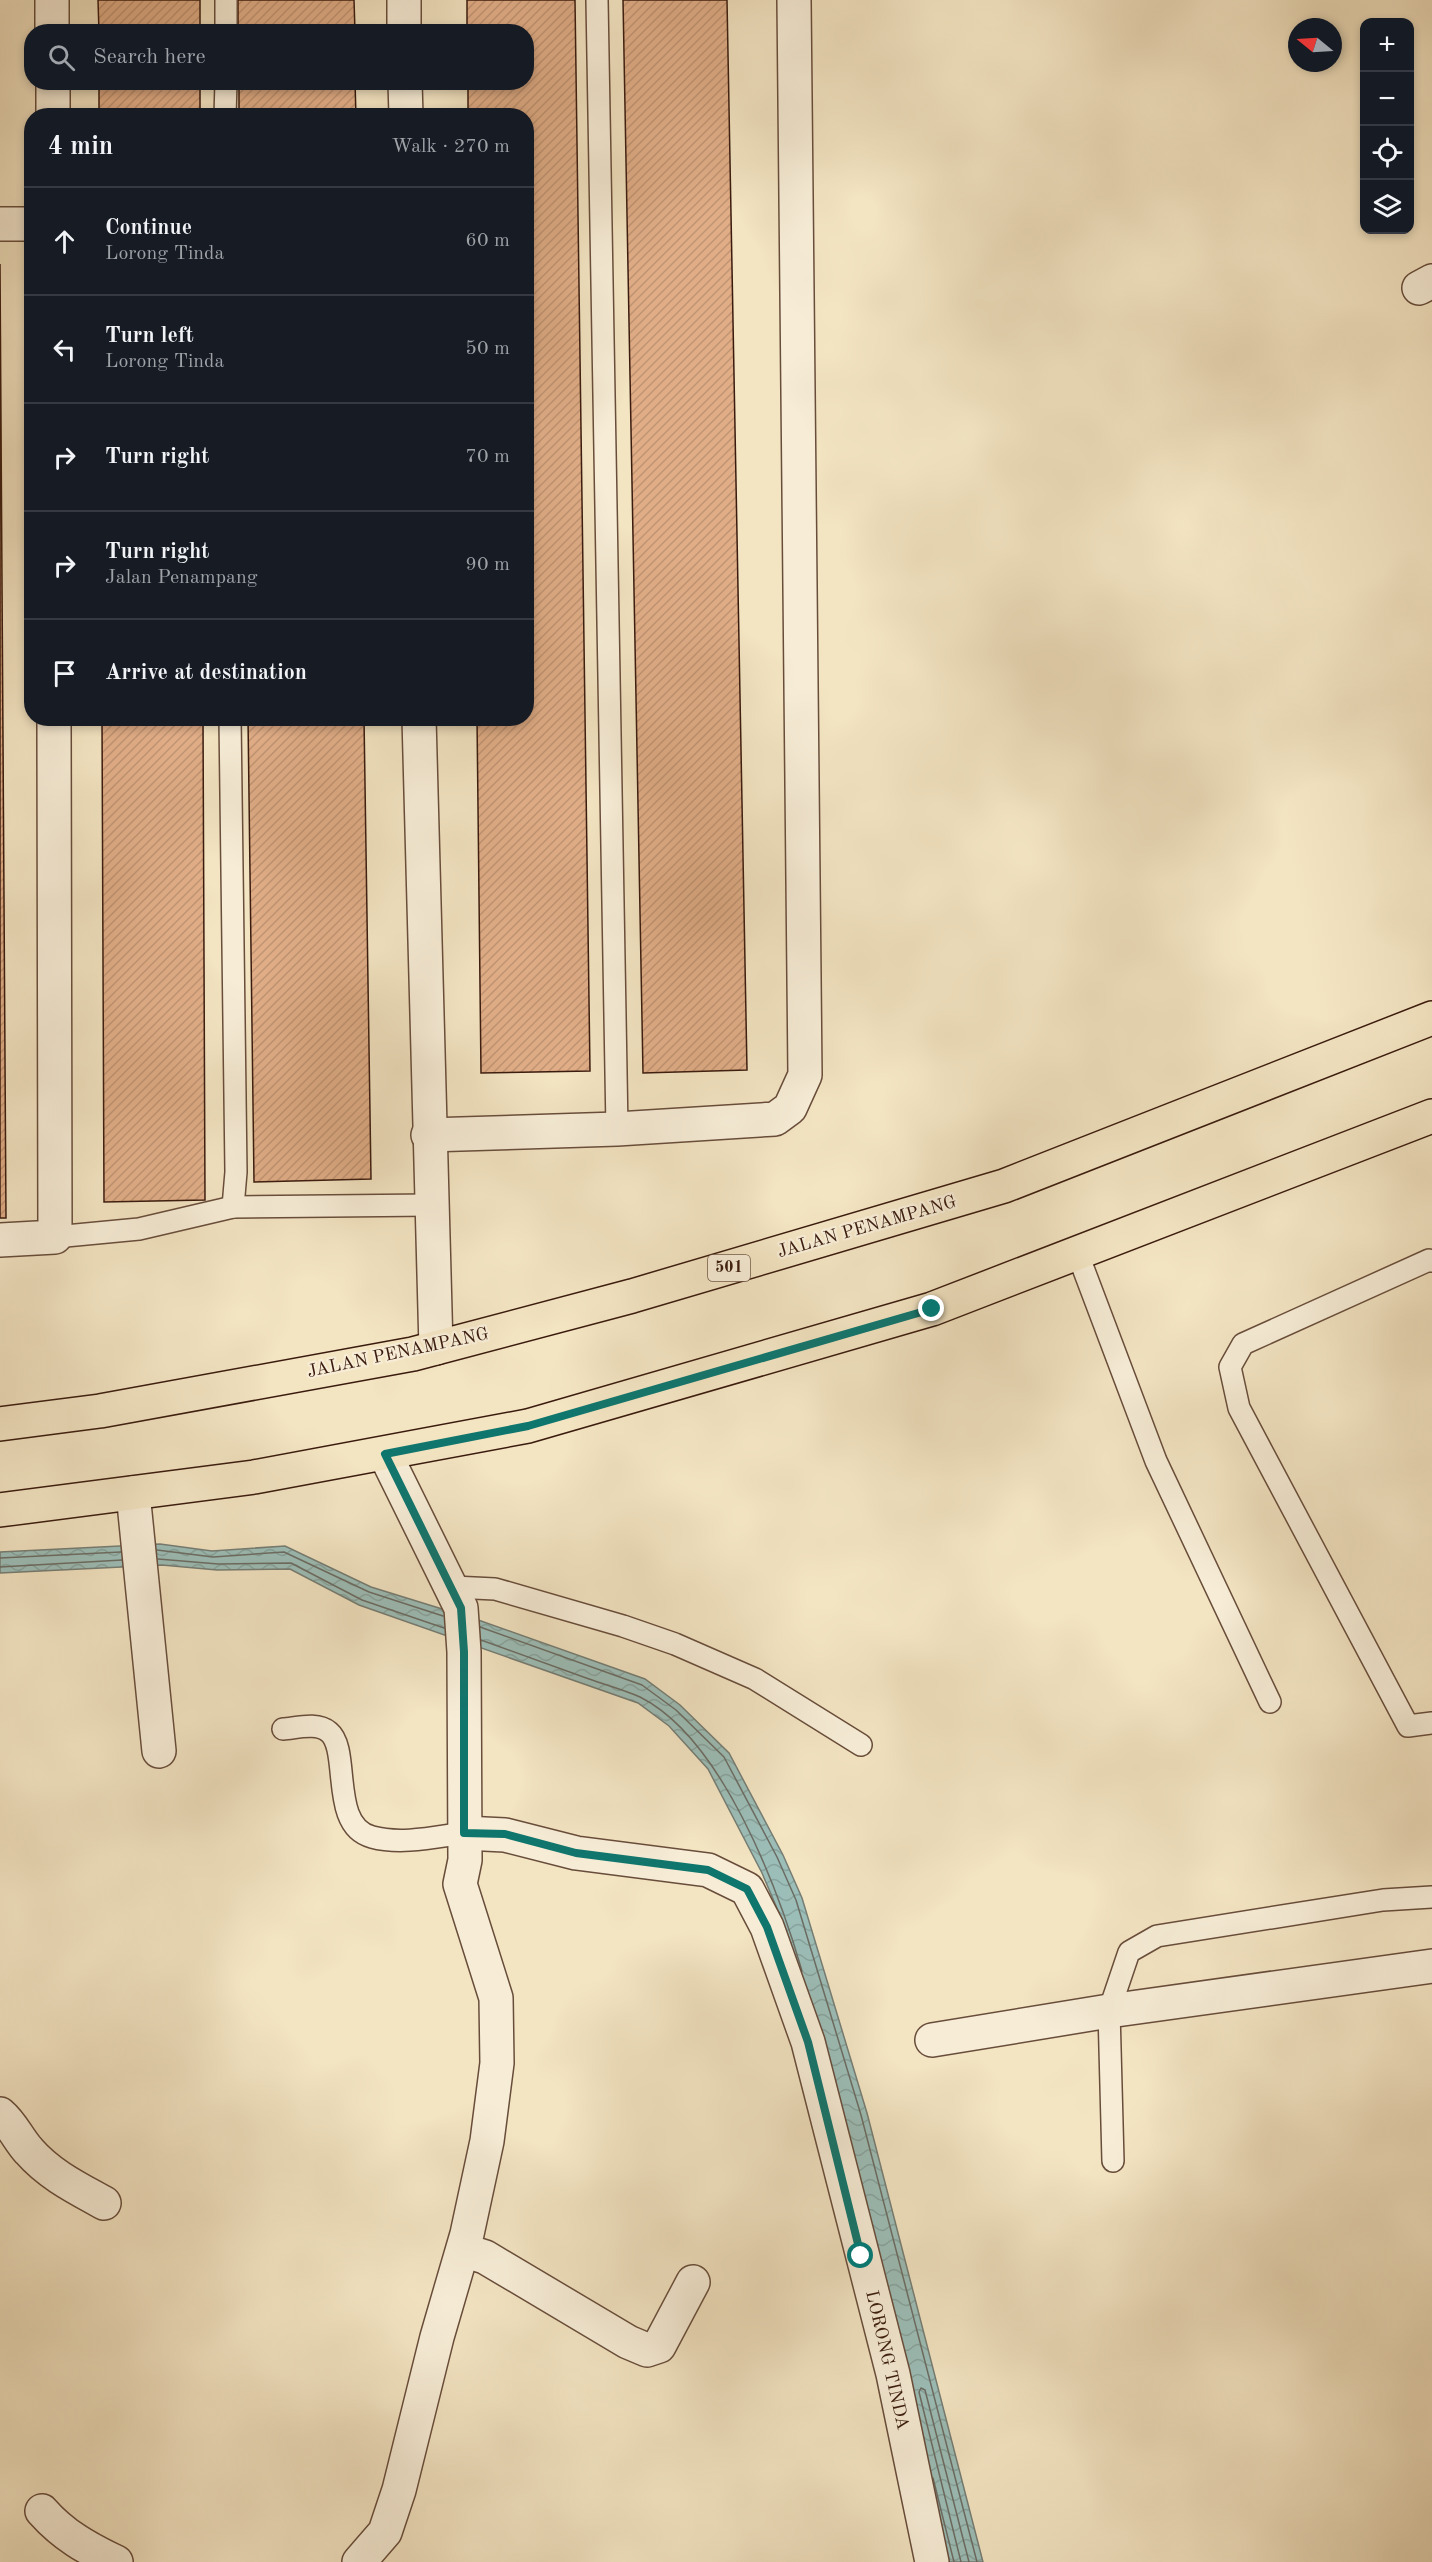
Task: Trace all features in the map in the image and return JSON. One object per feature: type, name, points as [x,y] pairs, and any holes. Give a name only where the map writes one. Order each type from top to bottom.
[{"type":"main road","name":"JALAN PENAMPANG","points":[[0,1424],[100,1411],[436,1348],[632,1296],[1004,1186],[1432,1018]]},
{"type":"main road","points":[[0,1510],[254,1477],[528,1426],[932,1309],[1432,1116]]},
{"type":"street","points":[[52,0],[52,24]]},
{"type":"street","points":[[404,0],[404,24]]},
{"type":"street","points":[[428,1135],[617,1129],[775,1119],[790,1108],[805,1075],[794,0]]},
{"type":"street","points":[[52,90],[53,108]]},
{"type":"street","points":[[405,90],[406,108]]},
{"type":"street","points":[[0,224],[24,224]]},
{"type":"street","points":[[0,1240],[55,1237],[54,726]]},
{"type":"street","points":[[419,726],[428,1135],[436,1348]]},
{"type":"street","points":[[359,2562],[385,2532],[437,2337],[463,2250],[487,2141],[497,2063],[498,2028],[496,1998],[460,1884],[465,1860],[464,1652],[457,1598],[385,1454]]},
{"type":"street","points":[[133,1493],[136,1542],[159,1751]]},
{"type":"street","name":"LORONG TINDA","points":[[464,1833],[505,1834],[576,1853],[708,1870],[747,1889],[767,1927],[808,2042],[893,2374],[932,2562]]},
{"type":"street","points":[[933,2040],[1109,2011],[1432,1966]]},
{"type":"street","points":[[0,2114],[9,2122],[29,2151],[59,2179],[104,2203]]},
{"type":"street","points":[[463,2250],[485,2257],[628,2342],[647,2350],[659,2346],[693,2282]]},
{"type":"street","points":[[42,2511],[57,2528],[89,2550],[116,2562]]},
{"type":"lane","points":[[226,0],[226,24]]},
{"type":"lane","points":[[597,0],[617,1129]]},
{"type":"lane","points":[[225,108],[226,90]]},
{"type":"lane","points":[[230,726],[236,1172],[233,1207]]},
{"type":"lane","points":[[55,1237],[139,1229],[233,1207],[432,1205]]},
{"type":"lane","points":[[1077,1252],[1156,1461],[1270,1702]]},
{"type":"lane","points":[[1432,1261],[1429,1260],[1243,1344],[1230,1367],[1239,1408],[1408,1726],[1432,1723]]},
{"type":"lane","points":[[457,1598],[495,1589],[623,1626],[675,1644],[755,1678],[861,1745]]},
{"type":"lane","points":[[284,1729],[317,1727],[330,1732],[335,1743],[348,1814],[357,1830],[372,1837],[399,1840],[464,1833]]},
{"type":"lane","points":[[1113,2161],[1109,2011],[1129,1952],[1157,1936],[1383,1900],[1432,1897]]},
{"type":"water","points":[[160,1544],[212,1551],[285,1546],[371,1587],[481,1621],[645,1679],[680,1705],[729,1753],[783,1855],[802,1898],[867,2113],[983,2562],[948,2562],[815,2038],[779,1913],[762,1873],[708,1769],[669,1726],[638,1703],[359,1605],[290,1569],[217,1570],[162,1565],[0,1573],[0,1552]]},
{"type":"building","points":[[98,0],[200,0],[200,24],[99,24]]},
{"type":"building","points":[[238,0],[354,0],[355,24],[238,24]]},
{"type":"building","points":[[467,0],[575,0],[590,1071],[481,1073],[477,726],[534,726],[534,108],[468,108],[468,90],[534,90],[534,24],[467,24]]},
{"type":"building","points":[[623,0],[727,0],[747,1070],[643,1073]]},
{"type":"building","points":[[99,90],[200,90],[200,108],[99,108]]},
{"type":"building","points":[[239,90],[355,90],[356,108],[239,108]]},
{"type":"building","points":[[0,264],[6,1218],[0,1218]]},
{"type":"building","points":[[102,726],[203,726],[205,1200],[104,1202]]},
{"type":"building","points":[[248,726],[364,726],[371,1179],[254,1182]]},
{"type":"route","points":[[861,2256],[808,2042],[767,1927],[747,1889],[708,1870],[576,1853],[535,1844],[505,1834],[464,1833],[464,1652],[461,1608],[453,1587],[385,1454],[528,1426],[932,1309]]}]
